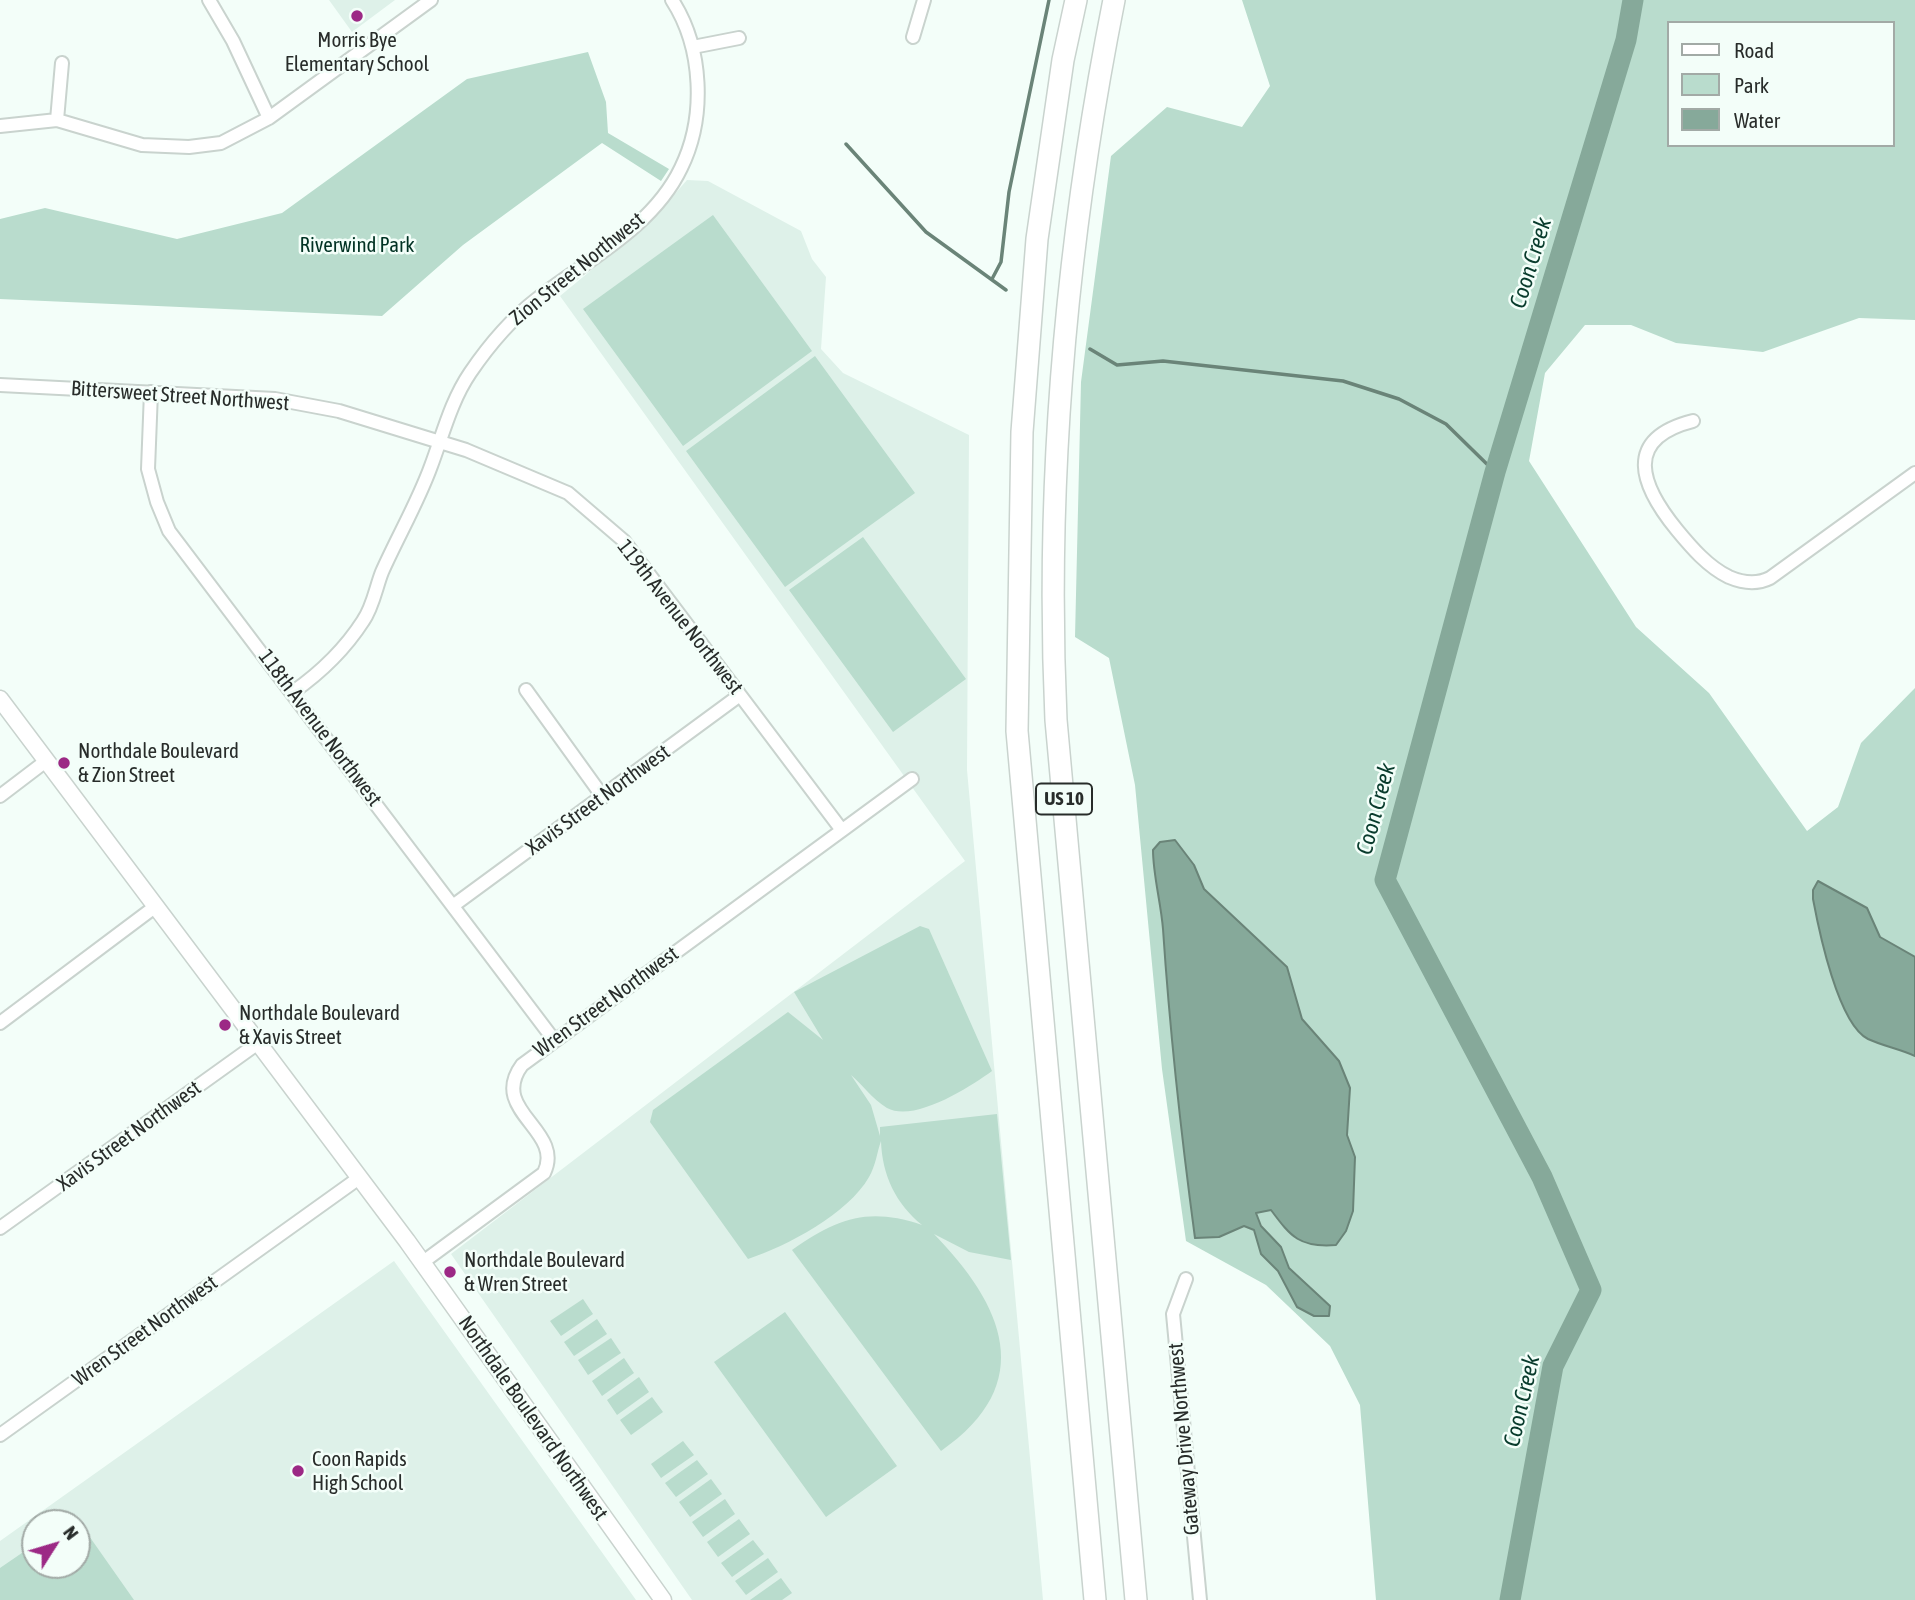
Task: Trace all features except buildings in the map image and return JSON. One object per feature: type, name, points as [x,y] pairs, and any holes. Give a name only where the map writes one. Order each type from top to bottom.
[{"type":"highway","name":"US 10","points":[[1076,0],[1063,60],[1037,239],[1024,407],[1017,731],[1095,1600]]},
{"type":"highway","name":"US 10","points":[[1114,0],[1071,278],[1058,434],[1053,636],[1056,720],[1136,1600]]},
{"type":"street","points":[[209,0],[233,41],[269,118]]},
{"type":"street","points":[[0,126],[57,121],[142,145],[189,147],[221,143],[269,118],[431,0]]},
{"type":"street","name":"Zion Street Northwest","points":[[293,692],[320,674],[365,620],[459,390],[504,327],[536,299],[639,222],[673,183],[695,125],[698,80],[692,47],[672,0]]},
{"type":"street","points":[[913,37],[923,0]]},
{"type":"street","points":[[692,47],[739,38]]},
{"type":"street","points":[[57,121],[62,64]]},
{"type":"street","name":"Bittersweet Street Northwest","points":[[0,385],[275,399],[339,411],[439,442]]},
{"type":"street","name":"118th Avenue Northwest","points":[[151,392],[149,470],[157,502],[169,531],[554,1040]]},
{"type":"street","points":[[1693,421],[1672,426],[1655,439],[1644,460],[1644,474],[1653,499],[1693,548],[1728,576],[1747,583],[1761,583],[1770,578],[1915,473]]},
{"type":"street","name":"119th Avenue Northwest","points":[[439,442],[518,470],[568,494],[624,541],[841,829]]},
{"type":"street","points":[[526,690],[603,797]]},
{"type":"street","name":"Xavis Street Northwest","points":[[454,905],[740,695]]},
{"type":"street","name":"Northdale Boulevard Northwest","points":[[0,699],[423,1262],[663,1600]]},
{"type":"street","points":[[0,796],[46,761]]},
{"type":"street","name":"Wren Street Northwest","points":[[423,1262],[544,1173],[549,1162],[548,1150],[515,1101],[512,1088],[513,1077],[522,1065],[912,779]]},
{"type":"street","points":[[0,1023],[156,906]]},
{"type":"street","name":"Xavis Street Northwest","points":[[0,1228],[258,1043]]},
{"type":"street","name":"Wren Street Northwest","points":[[0,1435],[359,1178]]},
{"type":"street","name":"Gateway Drive Northwest","points":[[1186,1279],[1173,1314],[1200,1600]]},
{"type":"shaded area","name":"Morris Bye Elementary School","points":[[329,0],[395,0],[352,32]]},
{"type":"shaded area","points":[[687,180],[708,181],[801,231],[812,259],[826,277],[821,349],[843,373],[969,435],[967,770],[1043,1600],[692,1600],[451,1254],[965,861],[560,296],[652,220]]},
{"type":"shaded area","points":[[394,1261],[636,1600],[0,1600],[0,1541],[21,1526],[21,1579],[91,1579],[91,1509],[45,1509]]},
{"type":"green space","points":[[1242,0],[1915,0],[1915,320],[1859,318],[1763,352],[1676,343],[1631,325],[1585,325],[1545,373],[1529,461],[1636,627],[1709,693],[1807,831],[1838,807],[1861,743],[1915,688],[1915,1600],[1376,1600],[1360,1405],[1330,1346],[1266,1285],[1186,1241],[1162,1069],[1135,785],[1109,658],[1075,637],[1081,382],[1111,156],[1167,107],[1242,127],[1270,86]]},
{"type":"green space","name":"Riverwind Park","points":[[588,52],[606,102],[608,133],[669,169],[661,181],[602,143],[463,245],[382,316],[0,299],[0,219],[45,208],[177,239],[282,213],[467,79]]},
{"type":"green space","points":[[713,215],[812,351],[683,446],[583,309]]},
{"type":"green space","points":[[815,356],[915,493],[785,587],[686,451]]},
{"type":"green space","points":[[863,537],[966,679],[893,732],[789,590]]},
{"type":"green space","points":[[920,926],[929,929],[992,1071],[941,1101],[912,1111],[887,1108],[851,1075],[871,1105],[880,1136],[880,1127],[997,1114],[1011,1260],[969,1252],[934,1234],[978,1288],[992,1316],[1000,1344],[1000,1371],[991,1398],[972,1425],[941,1451],[792,1250],[824,1230],[854,1219],[885,1217],[922,1225],[905,1208],[892,1188],[884,1166],[881,1141],[869,1177],[847,1204],[798,1237],[748,1259],[650,1122],[653,1110],[788,1012],[823,1040],[794,992]]},
{"type":"green space","points":[[583,1299],[593,1314],[561,1336],[550,1321]]},
{"type":"green space","points":[[785,1312],[897,1466],[826,1517],[714,1362]]},
{"type":"green space","points":[[597,1319],[607,1334],[574,1356],[564,1342]]},
{"type":"green space","points":[[611,1338],[621,1353],[588,1375],[578,1360]]},
{"type":"green space","points":[[624,1358],[634,1373],[602,1396],[592,1381]]},
{"type":"green space","points":[[639,1377],[649,1392],[617,1415],[607,1400]]},
{"type":"green space","points":[[652,1397],[663,1412],[631,1435],[620,1420]]},
{"type":"green space","points":[[683,1441],[694,1455],[661,1478],[651,1464]]},
{"type":"green space","points":[[697,1460],[708,1474],[676,1497],[665,1483]]},
{"type":"green space","points":[[711,1479],[722,1494],[690,1517],[679,1502]]},
{"type":"green space","points":[[725,1499],[735,1514],[703,1537],[692,1522]]},
{"type":"green space","points":[[739,1519],[750,1534],[718,1557],[707,1542]]},
{"type":"green space","points":[[91,1539],[134,1600],[0,1600],[0,1568],[21,1554],[21,1579],[91,1579]]},
{"type":"green space","points":[[753,1540],[764,1554],[732,1577],[721,1563]]},
{"type":"green space","points":[[768,1558],[778,1572],[746,1595],[735,1581]]},
{"type":"green space","points":[[781,1578],[792,1593],[782,1600],[750,1600]]},
{"type":"water","points":[[1175,840],[1194,865],[1204,889],[1287,967],[1302,1019],[1339,1061],[1350,1088],[1347,1135],[1355,1157],[1353,1211],[1346,1231],[1336,1245],[1313,1245],[1305,1242],[1291,1234],[1271,1210],[1256,1213],[1261,1226],[1281,1247],[1289,1268],[1330,1306],[1329,1316],[1314,1316],[1297,1307],[1278,1271],[1261,1254],[1254,1230],[1244,1226],[1219,1237],[1195,1238],[1176,1084],[1162,919],[1153,860],[1153,850],[1160,842]]},
{"type":"water","points":[[1818,881],[1867,908],[1880,937],[1915,957],[1915,1056],[1868,1039],[1857,1030],[1848,1015],[1831,975],[1820,932],[1813,899],[1813,890]]},
{"type":"waterway","points":[[992,279],[1001,262],[1009,192],[1049,0]]},
{"type":"waterway","name":"Coon Creek","points":[[1510,1600],[1553,1366],[1591,1290],[1542,1177],[1385,880],[1495,472],[1626,40],[1633,0]]},
{"type":"waterway","points":[[846,144],[926,232],[1006,290]]},
{"type":"waterway","points":[[1090,349],[1117,365],[1163,361],[1343,381],[1399,399],[1446,424],[1495,472]]},
{"type":"place","name":"Morris Bye Elementary School","points":[[357,16]]},
{"type":"place","name":"Northdale Boulevard & Zion Street","points":[[64,763]]},
{"type":"place","name":"Northdale Boulevard & Xavis Street","points":[[225,1025]]},
{"type":"place","name":"Northdale Boulevard & Wren Street","points":[[450,1272]]},
{"type":"place","name":"Coon Rapids High School","points":[[298,1471]]}]
